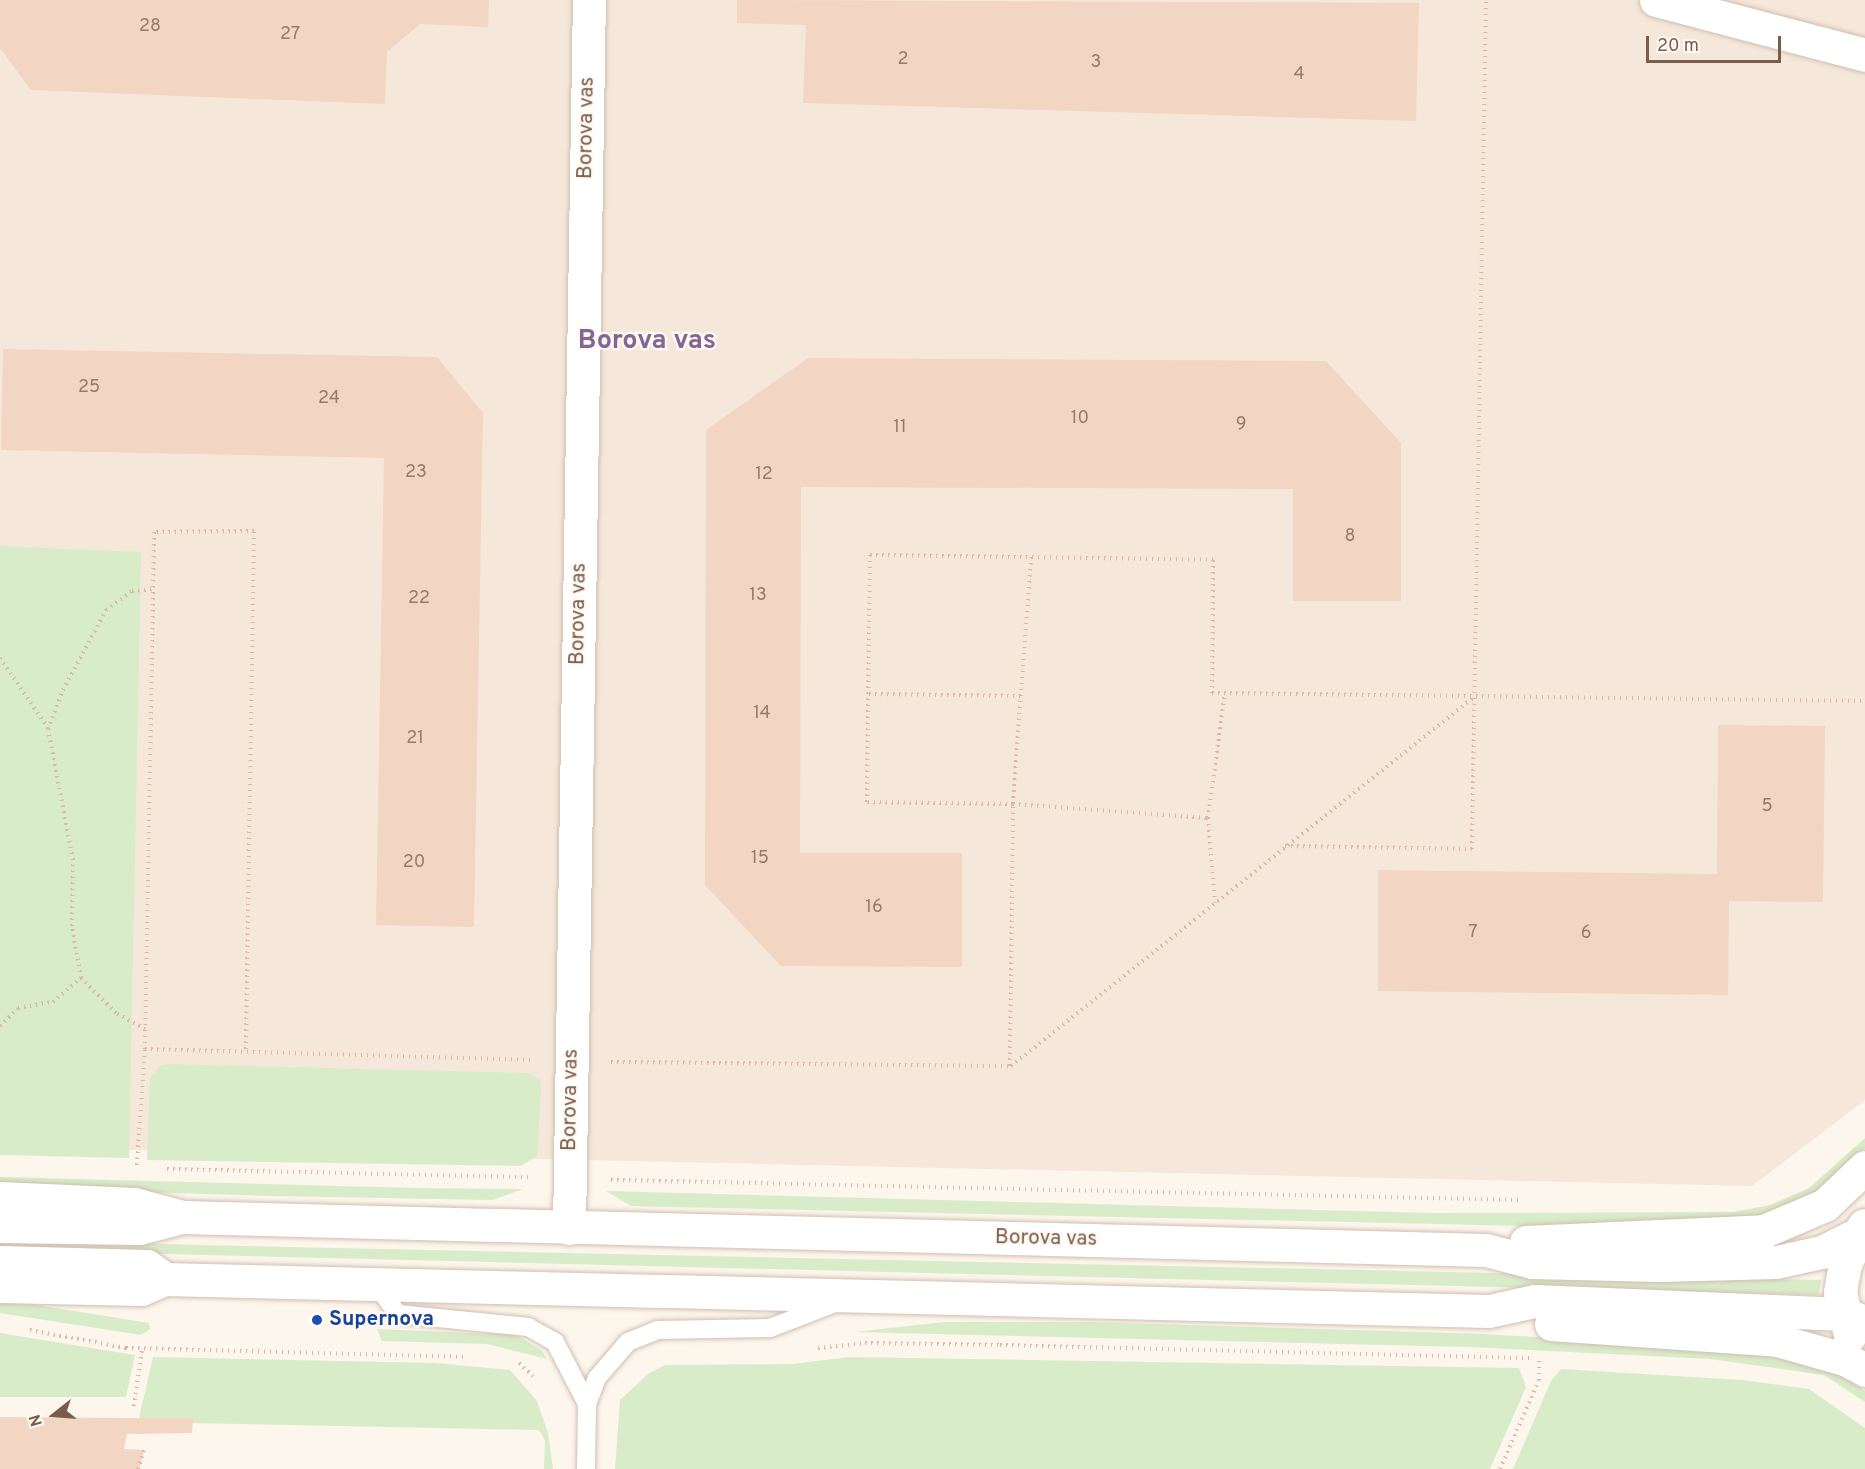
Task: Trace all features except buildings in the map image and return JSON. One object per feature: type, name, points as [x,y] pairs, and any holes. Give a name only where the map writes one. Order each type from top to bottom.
[{"type":"street","name":"Borova vas","points":[[569,1228],[589,0]]},
{"type":"street","points":[[1656,0],[1865,55]]},
{"type":"street","points":[[1486,1250],[1532,1241],[1764,1231],[1825,1205],[1865,1167]]},
{"type":"street","points":[[0,1198],[134,1204],[183,1217]]},
{"type":"street","name":"Borova vas","points":[[183,1217],[1486,1250]]},
{"type":"street","points":[[0,1226],[139,1228],[183,1217]]},
{"type":"street","points":[[1486,1250],[1533,1262],[1732,1265],[1776,1262],[1822,1252],[1862,1228]]},
{"type":"street","points":[[1862,1228],[1845,1264],[1840,1292],[1855,1318],[1853,1345],[1865,1363]]},
{"type":"street","points":[[0,1262],[147,1266],[165,1279]]},
{"type":"street","points":[[0,1286],[141,1289],[165,1279],[1489,1311],[1535,1301],[1855,1318]]},
{"type":"street","points":[[1489,1311],[1530,1323],[1777,1340],[1847,1360],[1865,1370]]},
{"type":"lane","points":[[376,1284],[398,1314],[528,1327],[555,1342],[576,1377],[587,1404]]},
{"type":"lane","points":[[586,1469],[587,1404],[597,1378],[628,1342],[657,1330],[770,1328],[854,1296]]},
{"type":"path","points":[[1286,846],[1472,849],[1486,0]]},
{"type":"path","points":[[137,1168],[146,1049],[154,532],[254,531],[246,1049]]},
{"type":"path","points":[[1208,818],[1013,804],[867,802],[870,555],[1213,560],[1212,693],[1865,701]]},
{"type":"path","points":[[1010,1066],[1013,804],[1031,557]]},
{"type":"path","points":[[48,729],[63,690],[106,610],[132,591],[154,589]]},
{"type":"path","points":[[0,658],[48,729],[73,860],[72,926],[81,978],[116,1012],[145,1029]]},
{"type":"path","points":[[1215,903],[1208,818],[1225,693]]},
{"type":"path","points":[[869,694],[1021,696]]},
{"type":"path","points":[[146,1049],[246,1049],[572,1061],[1010,1066],[1474,697]]},
{"type":"path","points":[[0,1026],[18,1008],[53,1002],[81,978]]},
{"type":"path","points":[[126,1168],[148,1168]]},
{"type":"path","points":[[158,1168],[1523,1200]]},
{"type":"path","points":[[21,1328],[142,1348],[473,1357]]},
{"type":"path","points":[[814,1348],[865,1343],[1000,1345],[1551,1359]]},
{"type":"path","points":[[134,1406],[142,1348]]},
{"type":"path","points":[[1500,1469],[1539,1380],[1539,1358]]},
{"type":"path","points":[[515,1361],[532,1376],[576,1377]]},
{"type":"path","points":[[138,1469],[144,1450]]},
{"type":"shaded area","points":[[0,0],[1865,0],[1865,1100],[1752,1186],[0,1147]]},
{"type":"green space","points":[[0,546],[141,552],[129,1158],[0,1155]]},
{"type":"green space","points":[[168,1064],[528,1073],[540,1080],[541,1089],[537,1156],[521,1166],[147,1160],[150,1078],[160,1066]]},
{"type":"green space","points":[[1865,1138],[1865,1148],[1811,1198],[1763,1220],[1524,1226],[631,1206],[606,1191],[1433,1213],[1734,1212],[1770,1205],[1809,1188]]},
{"type":"green space","points":[[0,1177],[523,1189],[493,1200],[273,1196],[0,1188]]},
{"type":"green space","points":[[0,1238],[198,1245],[1821,1280],[1819,1295],[0,1250]]},
{"type":"green space","points":[[0,1299],[149,1323],[150,1329],[141,1335],[0,1313]]},
{"type":"green space","points":[[944,1322],[1086,1322],[1483,1334],[1762,1350],[1842,1375],[1865,1391],[1865,1402],[1824,1375],[1710,1359],[1469,1347],[855,1332]]},
{"type":"green space","points":[[377,1329],[516,1335],[541,1350],[547,1359],[487,1344],[382,1341]]},
{"type":"green space","points":[[0,1333],[135,1355],[126,1397],[0,1397]]},
{"type":"green space","points":[[153,1357],[436,1363],[510,1370],[537,1401],[548,1433],[553,1469],[544,1469],[545,1440],[539,1430],[138,1422]]},
{"type":"green space","points":[[850,1357],[1519,1368],[1526,1387],[1490,1469],[615,1469],[620,1400],[649,1373],[665,1365],[793,1364]]},
{"type":"green space","points":[[1561,1369],[1742,1380],[1809,1389],[1865,1428],[1865,1469],[1513,1469],[1551,1381]]},
{"type":"place","name":"Supernova","points":[[317,1320]]},
{"type":"district","name":"Borova vas","points":[[647,342]]}]
